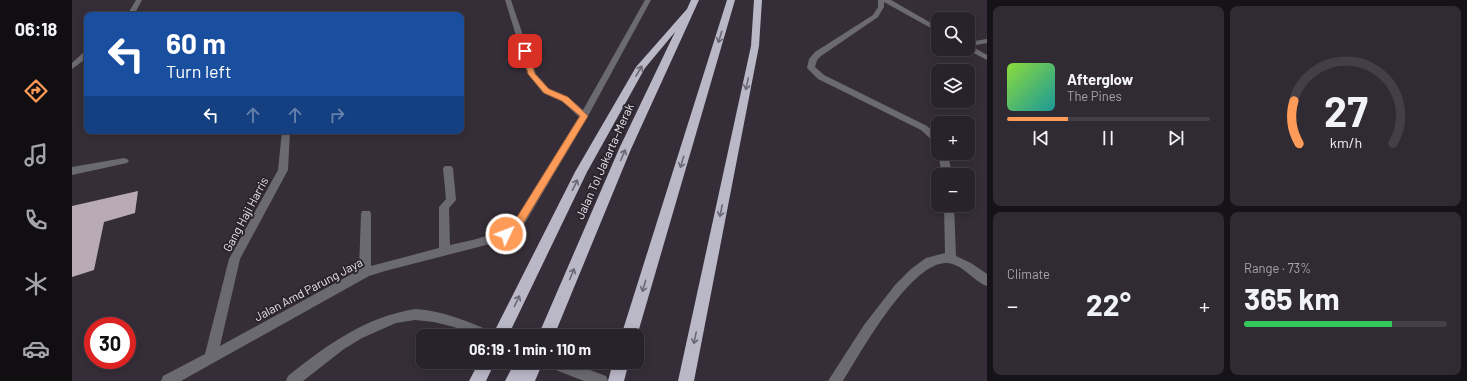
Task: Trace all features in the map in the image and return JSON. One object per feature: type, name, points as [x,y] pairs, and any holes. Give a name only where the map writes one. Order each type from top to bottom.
[{"type":"highway","points":[[631,329],[731,0]]},
{"type":"highway","points":[[686,381],[755,46],[758,0]]},
{"type":"highway","points":[[503,329],[581,172],[641,67],[693,5]]},
{"type":"highway","name":"Jalan Tol Jakarta–Merak","points":[[549,329],[625,149],[693,5]]},
{"type":"highway","points":[[543,329],[565,290]]},
{"type":"highway","points":[[477,381],[483,369]]},
{"type":"highway","points":[[513,381],[520,369]]},
{"type":"highway","points":[[527,381],[532,369]]},
{"type":"highway","points":[[616,381],[619,369]]},
{"type":"street","points":[[132,12],[139,0]]},
{"type":"street","points":[[508,0],[532,74],[546,91],[565,99],[584,116]]},
{"type":"street","name":"Jalan Amd Parung Jaya","points":[[168,381],[211,356],[365,273],[384,266],[490,240],[506,234],[518,225],[584,116],[648,0]]},
{"type":"street","points":[[881,0],[881,7],[876,16],[818,54],[813,59],[812,68],[821,77],[924,128],[931,134]]},
{"type":"street","points":[[886,0],[931,26]]},
{"type":"street","points":[[975,43],[987,41]]},
{"type":"street","points":[[975,51],[987,58]]},
{"type":"street","points":[[72,67],[84,57]]},
{"type":"street","name":"Gang Haji Harris","points":[[211,356],[235,258],[283,170],[286,134]]},
{"type":"street","points":[[72,171],[124,161]]},
{"type":"street","points":[[445,252],[444,207],[451,200],[448,168]]},
{"type":"street","points":[[950,212],[951,259]]},
{"type":"street","points":[[365,273],[366,214]]},
{"type":"street","points":[[835,381],[893,293],[915,271],[931,261],[943,258],[951,259],[964,265],[987,281]]},
{"type":"street","points":[[293,381],[340,345],[357,334],[384,321],[410,314],[433,315],[471,329]]},
{"type":"street","points":[[571,369],[601,381]]},
{"type":"building","points":[[138,191],[135,213],[104,222],[94,270],[72,277],[72,206]]},
{"type":"route","points":[[506,234],[518,225],[584,116],[565,99],[546,91],[532,74],[525,51]]}]
